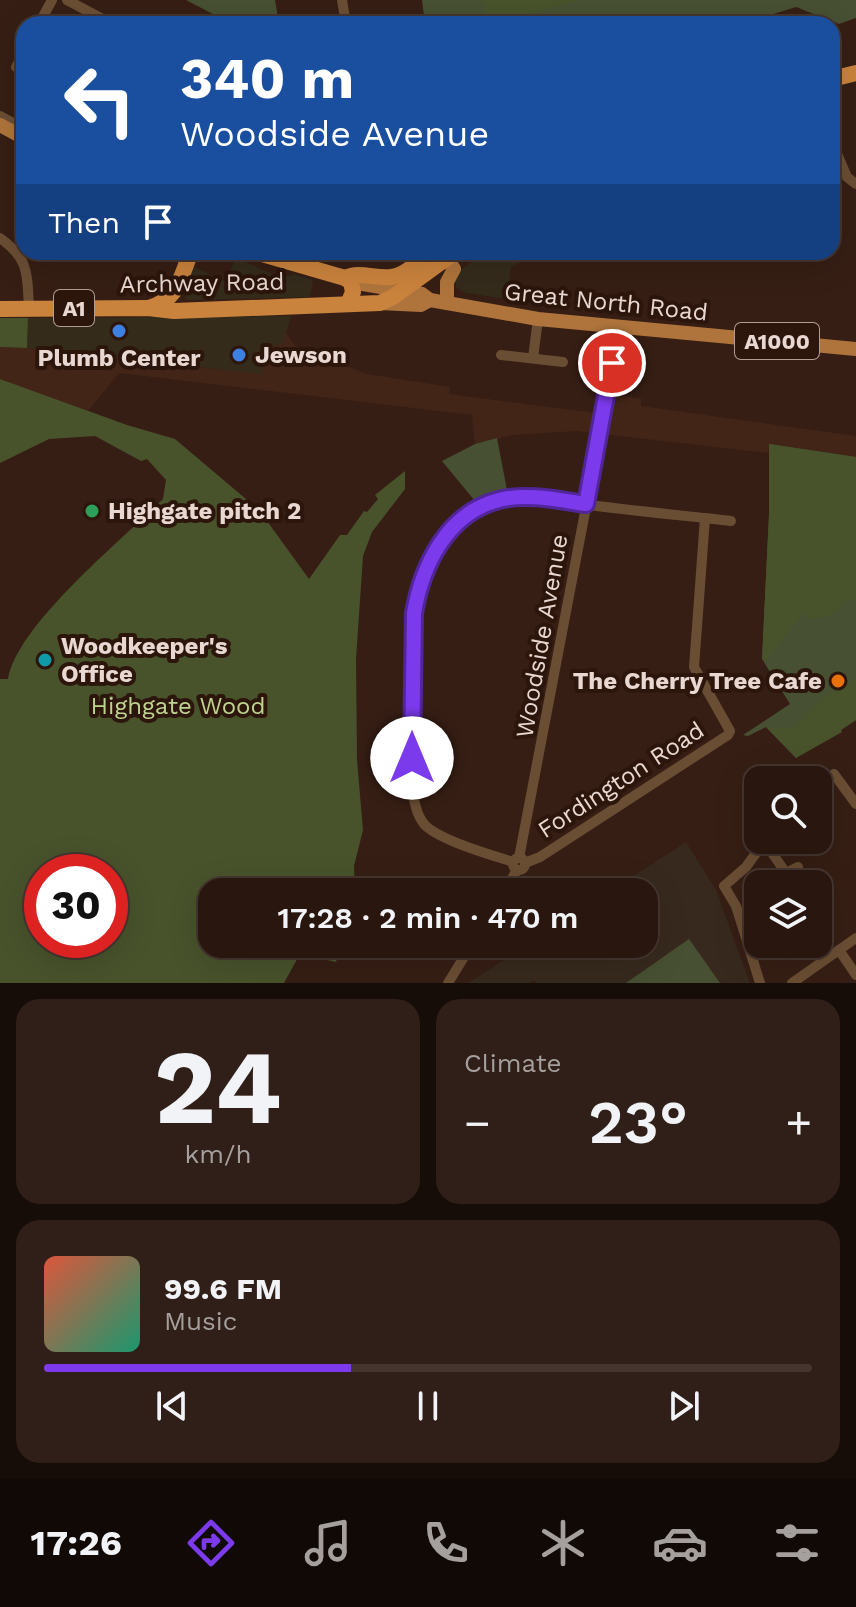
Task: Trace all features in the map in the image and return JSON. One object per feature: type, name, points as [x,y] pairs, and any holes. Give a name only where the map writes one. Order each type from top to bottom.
[{"type":"highway","points":[[148,308],[168,301],[177,289],[188,260]]},
{"type":"highway","points":[[282,260],[348,280]]},
{"type":"highway","points":[[348,280],[353,274],[388,277],[401,274],[420,260]]},
{"type":"highway","name":"A1","points":[[402,291],[444,260]]},
{"type":"highway","points":[[348,280],[353,292],[348,304]]},
{"type":"highway","points":[[177,289],[181,301],[190,308]]},
{"type":"highway","name":"Archway Road","points":[[0,309],[148,308],[174,311],[380,303],[402,291]]},
{"type":"main road","points":[[447,303],[447,282],[454,269],[452,260]]},
{"type":"main road","name":"A1000","points":[[348,280],[402,291]]},
{"type":"main road","name":"Great North Road","points":[[402,291],[422,294],[430,300],[538,319],[856,349]]},
{"type":"main road","name":"A1000","points":[[380,303],[421,305],[430,300]]},
{"type":"street","points":[[67,0],[97,16]]},
{"type":"street","points":[[840,161],[847,177],[856,184]]},
{"type":"street","points":[[0,238],[16,252]]},
{"type":"street","points":[[22,260],[27,270],[29,309]]},
{"type":"street","points":[[533,358],[538,319]]},
{"type":"street","name":"Woodside Avenue","points":[[511,878],[519,863],[561,649],[616,327]]},
{"type":"street","points":[[501,355],[563,362]]},
{"type":"street","points":[[519,863],[447,838],[427,828],[419,817],[412,788],[414,627],[417,593],[430,558],[447,534],[469,513],[499,500],[541,498],[731,521]]},
{"type":"street","name":"Fordington Road","points":[[519,863],[540,857],[728,735],[730,731],[694,667],[705,518]]},
{"type":"street","points":[[834,774],[856,804]]},
{"type":"street","points":[[755,854],[746,867],[724,886],[736,906],[760,983]]},
{"type":"street","points":[[773,854],[786,873],[798,867]]},
{"type":"street","points":[[792,983],[856,938]]},
{"type":"street","points":[[839,950],[856,975]]},
{"type":"street","points":[[448,983],[463,958]]},
{"type":"shaded area","points":[[235,260],[275,275],[293,274],[313,280],[310,297],[185,298],[194,267],[225,281]]},
{"type":"shaded area","points":[[475,260],[525,260],[511,267],[507,299],[466,293],[457,288],[454,279],[460,270]]},
{"type":"shaded area","points":[[291,316],[283,344],[272,348],[261,374],[27,348],[28,318]]},
{"type":"shaded area","points":[[286,332],[294,345],[367,374],[450,387],[449,394],[611,415],[615,394],[641,399],[641,406],[856,436],[856,457],[770,444],[768,453],[576,431],[512,435],[475,444],[472,415],[119,373],[88,411],[0,379],[0,347],[261,374],[265,347],[283,344]]},
{"type":"shaded area","points":[[686,842],[716,890],[750,983],[537,983],[534,980],[530,983],[468,983],[507,958],[658,958],[658,878],[631,878]]},
{"type":"green space","points":[[186,0],[275,0],[278,16],[217,16]]},
{"type":"green space","points":[[422,0],[856,0],[856,18],[840,24],[840,16],[819,16],[796,7],[767,16],[424,16]]},
{"type":"green space","points":[[482,0],[581,0],[519,16],[486,14]]},
{"type":"green space","points":[[0,318],[28,318],[27,348],[0,347]]},
{"type":"green space","name":"Highgate Wood","points":[[0,379],[175,439],[259,510],[309,579],[340,535],[347,535],[364,511],[367,512],[378,499],[375,495],[405,471],[405,489],[372,532],[363,556],[356,659],[357,760],[363,830],[354,866],[354,878],[198,878],[198,958],[298,958],[284,983],[0,983],[0,679],[8,679],[16,657],[51,609],[163,499],[166,480],[147,459],[141,461],[95,436],[49,439],[0,463]]},
{"type":"green space","points":[[497,438],[507,490],[475,501],[442,461],[475,444]]},
{"type":"green space","points":[[769,444],[856,457],[856,720],[796,758],[766,727],[748,736],[743,735],[790,704],[762,659]]},
{"type":"green space","points":[[769,444],[856,457],[856,599],[846,600],[836,612],[822,618],[811,619],[803,613],[767,660],[762,659]]},
{"type":"green space","points":[[856,680],[856,720],[842,732],[796,758],[766,727],[794,727],[821,700]]},
{"type":"green space","points":[[689,939],[720,983],[626,983]]},
{"type":"place","name":"Plumb Center","points":[[119,331]]},
{"type":"place","name":"Jewson","points":[[239,355]]},
{"type":"place","name":"Highgate pitch 2","points":[[92,511]]},
{"type":"place","name":"Woodkeeper's Office","points":[[45,660]]},
{"type":"place","name":"The Cherry Tree Cafe","points":[[838,681]]},
{"type":"route","points":[[412,758],[414,613],[417,593],[430,558],[447,534],[469,513],[499,500],[541,498],[586,504],[612,363]]}]
